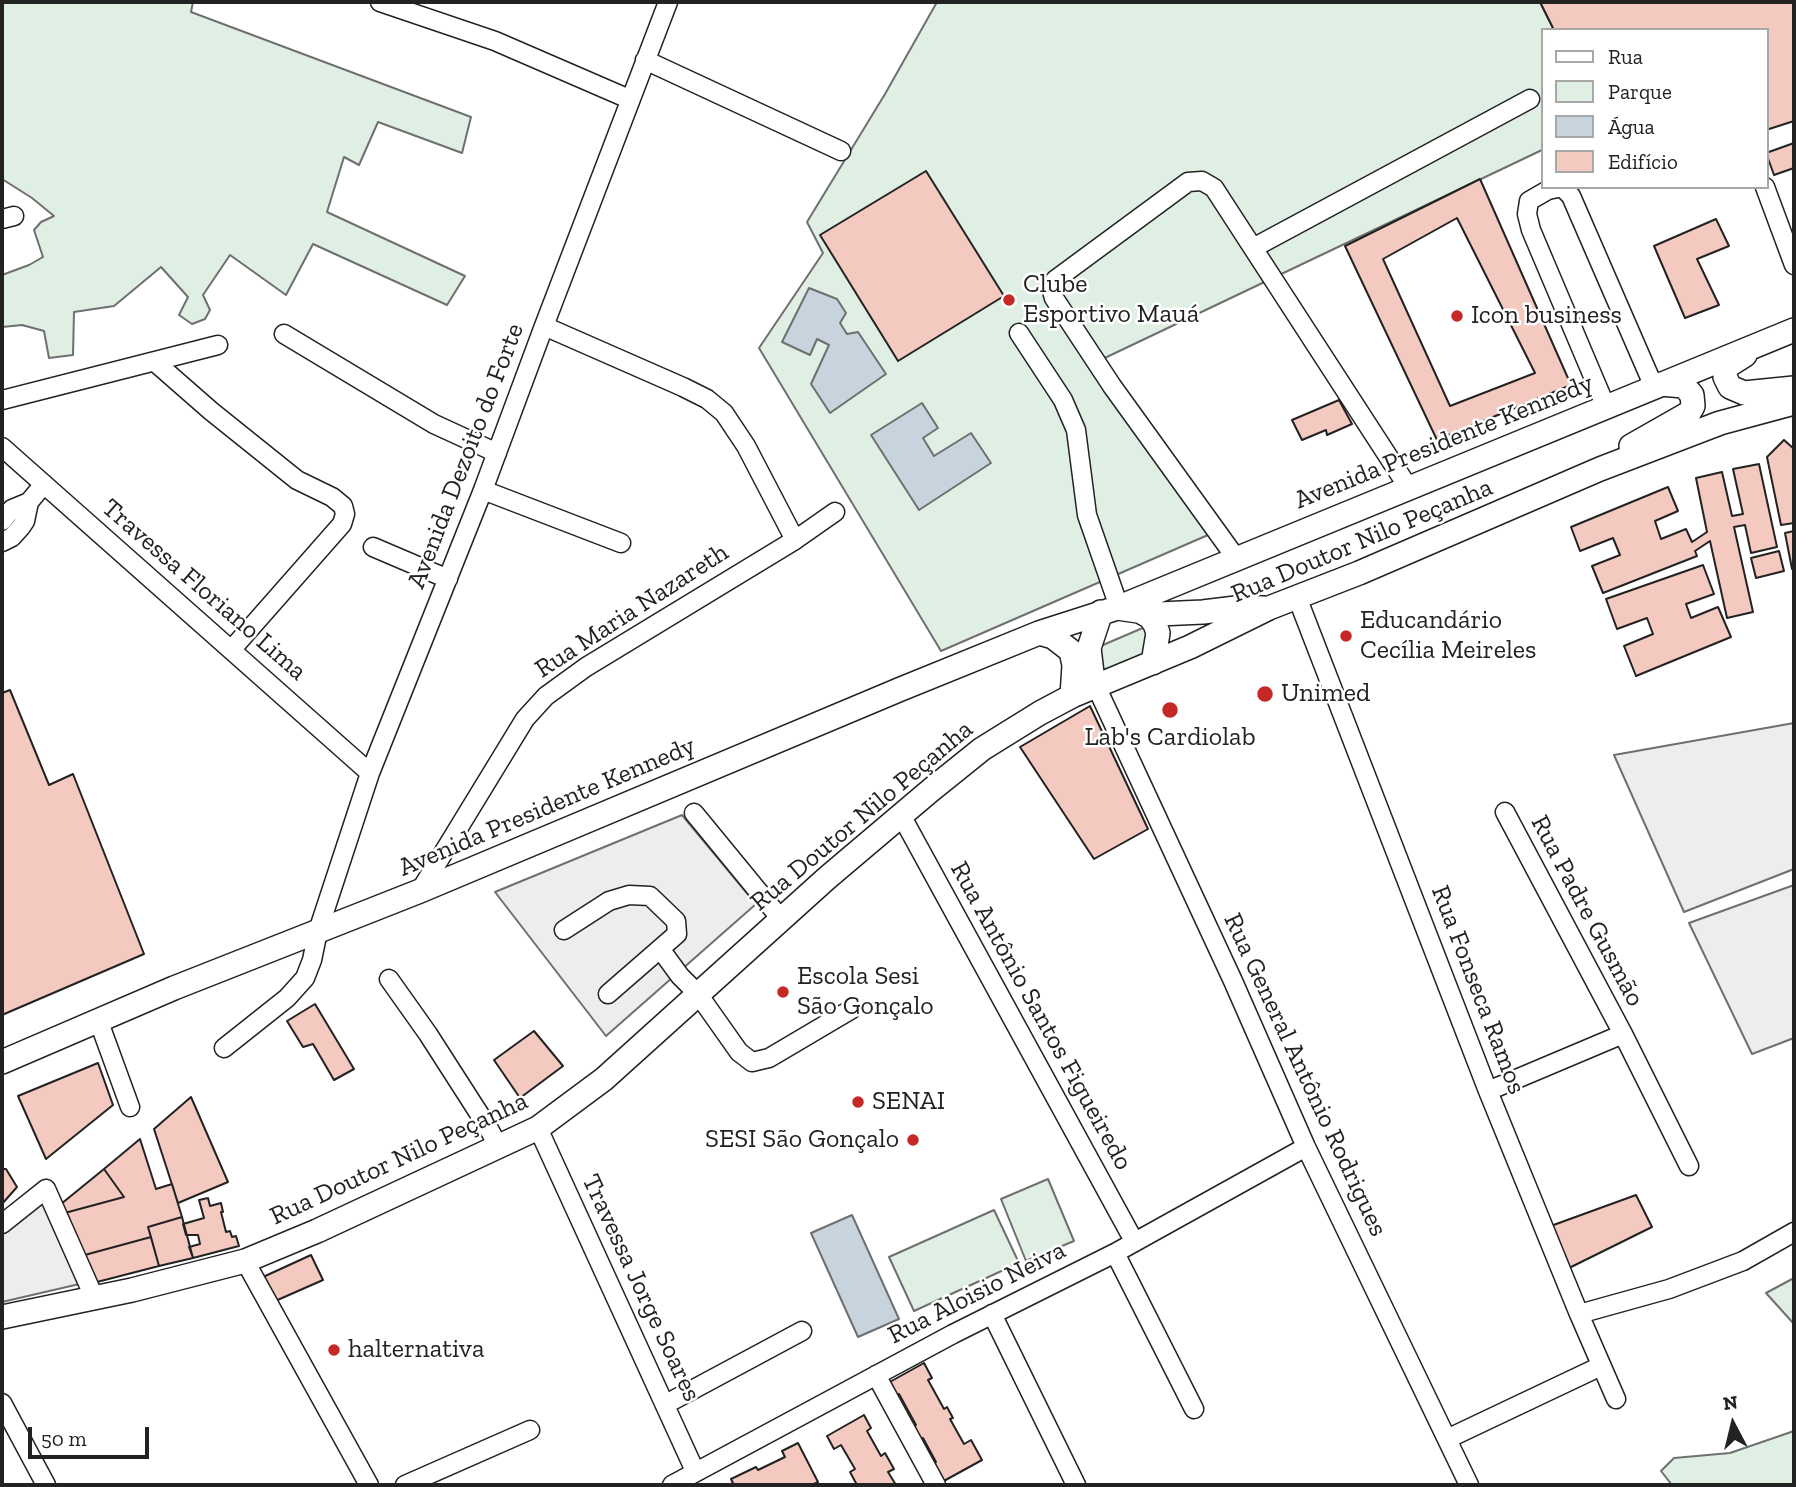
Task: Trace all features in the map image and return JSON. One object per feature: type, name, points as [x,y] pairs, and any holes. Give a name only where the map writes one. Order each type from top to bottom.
[{"type":"main road","name":"Avenida Presidente Kennedy","points":[[2,1062],[174,988],[420,891],[1039,633],[1119,609],[1236,558],[1785,334]]},
{"type":"main road","points":[[1785,334],[1726,367],[1727,383],[1744,393],[1794,388]]},
{"type":"main road","points":[[1601,469],[1642,438],[1689,413],[1693,399],[1689,390],[1684,386],[1657,386]]},
{"type":"main road","name":"Rua Doutor Nilo Peçanha","points":[[2,1317],[245,1261],[317,1231],[538,1128],[604,1079],[781,919],[982,749],[1072,696],[1153,663],[1269,608],[1359,573],[1601,469],[1720,423],[1794,403]]},
{"type":"main road","name":"Avenida Presidente Kennedy","points":[[1119,609],[1159,614],[1244,607],[1269,608]]},
{"type":"main road","points":[[1096,686],[1090,666],[1089,648],[1119,609],[1150,617],[1155,624],[1158,633],[1153,663]]},
{"type":"main road","points":[[1039,633],[1054,636],[1071,651],[1074,665],[1072,696]]},
{"type":"street","points":[[380,2],[495,41],[629,99]]},
{"type":"street","name":"Avenida Dezoito do Forte","points":[[224,1048],[287,998],[305,978],[370,773],[483,490],[668,2]]},
{"type":"street","points":[[645,60],[841,151]]},
{"type":"street","points":[[1253,248],[1530,99]]},
{"type":"street","points":[[1236,558],[1112,386],[1052,291],[1055,279],[1188,182],[1202,181],[1214,188],[1408,487]]},
{"type":"street","points":[[1553,189],[1529,201],[1527,214],[1531,230],[1606,407]]},
{"type":"street","points":[[1564,189],[1571,196],[1657,386]]},
{"type":"street","points":[[1766,189],[1794,265]]},
{"type":"street","points":[[544,326],[683,387],[707,399],[724,413],[746,446],[795,540]]},
{"type":"street","points":[[1019,333],[1063,400],[1074,422],[1087,515],[1119,609]]},
{"type":"street","points":[[285,334],[434,424],[497,453]]},
{"type":"street","points":[[2,400],[218,345]]},
{"type":"street","points":[[155,362],[297,480],[332,497],[343,506],[345,514],[342,524],[232,649]]},
{"type":"street","name":"Travessa Floriano Lima","points":[[2,447],[370,773]]},
{"type":"street","points":[[2,521],[12,509],[29,502],[44,484]]},
{"type":"street","points":[[483,490],[621,543]]},
{"type":"street","points":[[2,542],[12,537],[25,521],[29,502]]},
{"type":"street","name":"Rua Maria Nazareth","points":[[420,891],[525,719],[546,696],[586,667],[795,540],[835,512]]},
{"type":"street","points":[[373,547],[448,579]]},
{"type":"street","name":"Rua Fonseca Ramos","points":[[1297,597],[1488,1091],[1616,1399]]},
{"type":"street","name":"Rua General Antônio Rodrigues","points":[[1096,686],[1233,981],[1306,1147],[1469,1485]]},
{"type":"street","name":"Rua Padre Gusmão","points":[[1505,811],[1623,1034],[1689,1166]]},
{"type":"street","points":[[694,813],[781,919]]},
{"type":"street","name":"Rua Antônio Santos Figueiredo","points":[[901,816],[1134,1241]]},
{"type":"street","points":[[564,930],[609,901],[629,895],[650,896],[676,921],[677,934],[608,993]]},
{"type":"street","points":[[661,950],[680,976],[698,994],[739,1052],[752,1062],[769,1058],[852,1010]]},
{"type":"street","points":[[388,979],[429,1034],[498,1146]]},
{"type":"street","points":[[99,1022],[130,1107]]},
{"type":"street","name":"Rua Padre Gusmão","points":[[1488,1091],[1623,1034]]},
{"type":"street","name":"Travessa Jorge Soares","points":[[538,1128],[695,1471]]},
{"type":"street","name":"Rua Aloisio Neiva","points":[[672,1485],[992,1314],[1115,1253],[1306,1147]]},
{"type":"street","points":[[2,1224],[46,1189],[94,1297]]},
{"type":"street","points":[[1579,1314],[1669,1290],[1743,1261],[1794,1232]]},
{"type":"street","points":[[1115,1253],[1194,1409]]},
{"type":"street","points":[[245,1261],[369,1485]]},
{"type":"street","points":[[992,1314],[1076,1485]]},
{"type":"street","points":[[666,1404],[802,1331]]},
{"type":"street","points":[[1447,1438],[1601,1366]]},
{"type":"street","points":[[876,1375],[936,1485]]},
{"type":"street","points":[[2,1402],[46,1485]]},
{"type":"street","points":[[405,1485],[530,1430]]},
{"type":"green space","points":[[2,2],[193,2],[191,12],[471,117],[462,153],[378,122],[359,165],[344,157],[327,212],[465,276],[447,305],[313,244],[286,295],[230,255],[203,295],[210,310],[205,319],[192,324],[179,315],[188,297],[161,267],[114,306],[74,312],[73,355],[49,358],[44,331],[22,325],[2,327],[2,275],[43,257],[34,230],[41,222],[54,216],[2,179]]},
{"type":"green space","name":"Clube Esportivo Mauá","points":[[937,2],[1540,2],[1553,28],[1540,28],[1540,151],[1090,365],[1208,535],[941,651],[759,348],[823,253],[807,222]]},
{"type":"green space","points":[[1148,628],[1145,655],[1103,673],[1094,655],[1103,645]]},
{"type":"green space","points":[[1048,1179],[1074,1241],[1026,1261],[1001,1199]]},
{"type":"green space","points":[[994,1210],[1019,1263],[914,1311],[889,1257]]},
{"type":"green space","points":[[1794,1278],[1794,1324],[1766,1293]]},
{"type":"green space","points":[[1794,1431],[1794,1485],[1672,1485],[1661,1471],[1674,1458],[1730,1453]]},
{"type":"shaded area","points":[[1794,723],[1794,869],[1684,912],[1614,755]]},
{"type":"shaded area","points":[[682,815],[756,904],[606,1036],[495,892]]},
{"type":"shaded area","points":[[1794,885],[1794,1038],[1752,1054],[1689,923]]},
{"type":"shaded area","points":[[47,1191],[88,1282],[2,1302],[2,1224]]},
{"type":"water","points":[[809,288],[837,299],[846,313],[840,323],[847,334],[858,332],[886,374],[830,413],[811,384],[829,345],[817,339],[810,355],[782,342]]},
{"type":"water","points":[[922,403],[938,428],[923,438],[934,456],[971,433],[991,463],[919,510],[871,435]]},
{"type":"water","points":[[852,1215],[899,1319],[858,1337],[811,1233]]},
{"type":"building","points":[[1540,2],[1794,2],[1794,121],[1768,129],[1768,28],[1553,28]]},
{"type":"building","points":[[1794,143],[1794,168],[1774,175],[1768,152]]},
{"type":"building","points":[[926,171],[1004,296],[898,361],[820,235]]},
{"type":"building","points":[[1480,179],[1571,385],[1437,440],[1345,246]]},
{"type":"building","name":"Icon business","points":[[1457,218],[1535,373],[1450,406],[1383,259]]},
{"type":"building","points":[[1716,219],[1729,246],[1697,259],[1719,305],[1685,318],[1654,246]]},
{"type":"building","points":[[1339,400],[1352,424],[1327,435],[1326,430],[1302,440],[1292,420]]},
{"type":"building","points":[[1784,440],[1794,449],[1794,523],[1781,525],[1767,457]]},
{"type":"building","points":[[1759,464],[1777,547],[1751,553],[1745,525],[1734,527],[1753,612],[1727,618],[1710,541],[1695,551],[1697,556],[1603,593],[1592,566],[1620,555],[1613,538],[1580,551],[1571,527],[1668,487],[1678,511],[1655,521],[1661,539],[1686,529],[1692,542],[1707,532],[1696,478],[1722,472],[1732,516],[1743,514],[1733,469]]},
{"type":"building","points":[[1794,531],[1794,569],[1792,569],[1785,533]]},
{"type":"building","points":[[1779,551],[1784,571],[1756,578],[1751,558]]},
{"type":"building","points":[[1703,565],[1714,594],[1686,604],[1691,618],[1718,607],[1731,637],[1636,676],[1624,646],[1653,634],[1647,618],[1617,629],[1606,599]]},
{"type":"building","points":[[10,690],[49,785],[73,774],[144,954],[2,1015],[2,693]]},
{"type":"building","points":[[1090,706],[1148,829],[1094,859],[1020,747]]},
{"type":"building","points":[[315,1004],[354,1069],[334,1080],[313,1044],[303,1047],[287,1021]]},
{"type":"building","points":[[534,1031],[563,1066],[520,1098],[494,1060]]},
{"type":"building","points":[[98,1063],[113,1105],[46,1159],[18,1096]]},
{"type":"building","points":[[191,1097],[228,1182],[178,1203],[154,1129]]},
{"type":"building","points":[[140,1139],[156,1189],[172,1184],[182,1217],[148,1227],[151,1237],[81,1256],[61,1214],[124,1197],[104,1169]]},
{"type":"building","points":[[2,1169],[6,1169],[17,1187],[2,1204]]},
{"type":"building","points":[[104,1169],[124,1197],[61,1214],[61,1204]]},
{"type":"building","points":[[1636,1195],[1652,1227],[1565,1270],[1548,1227]]},
{"type":"building","points":[[208,1198],[210,1206],[221,1203],[226,1232],[230,1231],[232,1237],[236,1236],[239,1246],[193,1258],[189,1247],[200,1244],[198,1235],[186,1235],[183,1224],[204,1218],[199,1200]]},
{"type":"building","points":[[182,1217],[193,1258],[159,1266],[148,1227]]},
{"type":"building","points":[[151,1237],[159,1266],[97,1282],[81,1256]]},
{"type":"building","points":[[311,1255],[323,1280],[273,1302],[263,1277]]},
{"type":"building","points":[[924,1363],[932,1378],[928,1380],[944,1409],[947,1407],[953,1418],[950,1419],[964,1444],[971,1440],[982,1460],[942,1482],[932,1464],[936,1462],[923,1438],[919,1440],[912,1427],[916,1425],[899,1394],[895,1396],[888,1383]]},
{"type":"building","points":[[864,1415],[871,1428],[867,1431],[881,1456],[885,1453],[894,1469],[888,1472],[896,1485],[857,1485],[850,1472],[855,1469],[841,1445],[834,1449],[827,1436]]},
{"type":"building","points":[[798,1443],[818,1482],[812,1485],[729,1485],[733,1483],[731,1479],[785,1457],[782,1451]]},
{"type":"place","name":"Clube Esportivo Mauá","points":[[1009,300]]},
{"type":"place","name":"Icon business","points":[[1457,316]]},
{"type":"place","name":"Educandário Cecília Meireles","points":[[1346,636]]},
{"type":"place","name":"Unimed","points":[[1265,694]]},
{"type":"place","name":"Lab's Cardiolab","points":[[1170,710]]},
{"type":"place","name":"Escola Sesi São Gonçalo","points":[[783,992]]},
{"type":"place","name":"SENAI","points":[[858,1102]]},
{"type":"place","name":"SESI São Gonçalo","points":[[913,1140]]},
{"type":"place","name":"halternativa","points":[[334,1350]]}]
